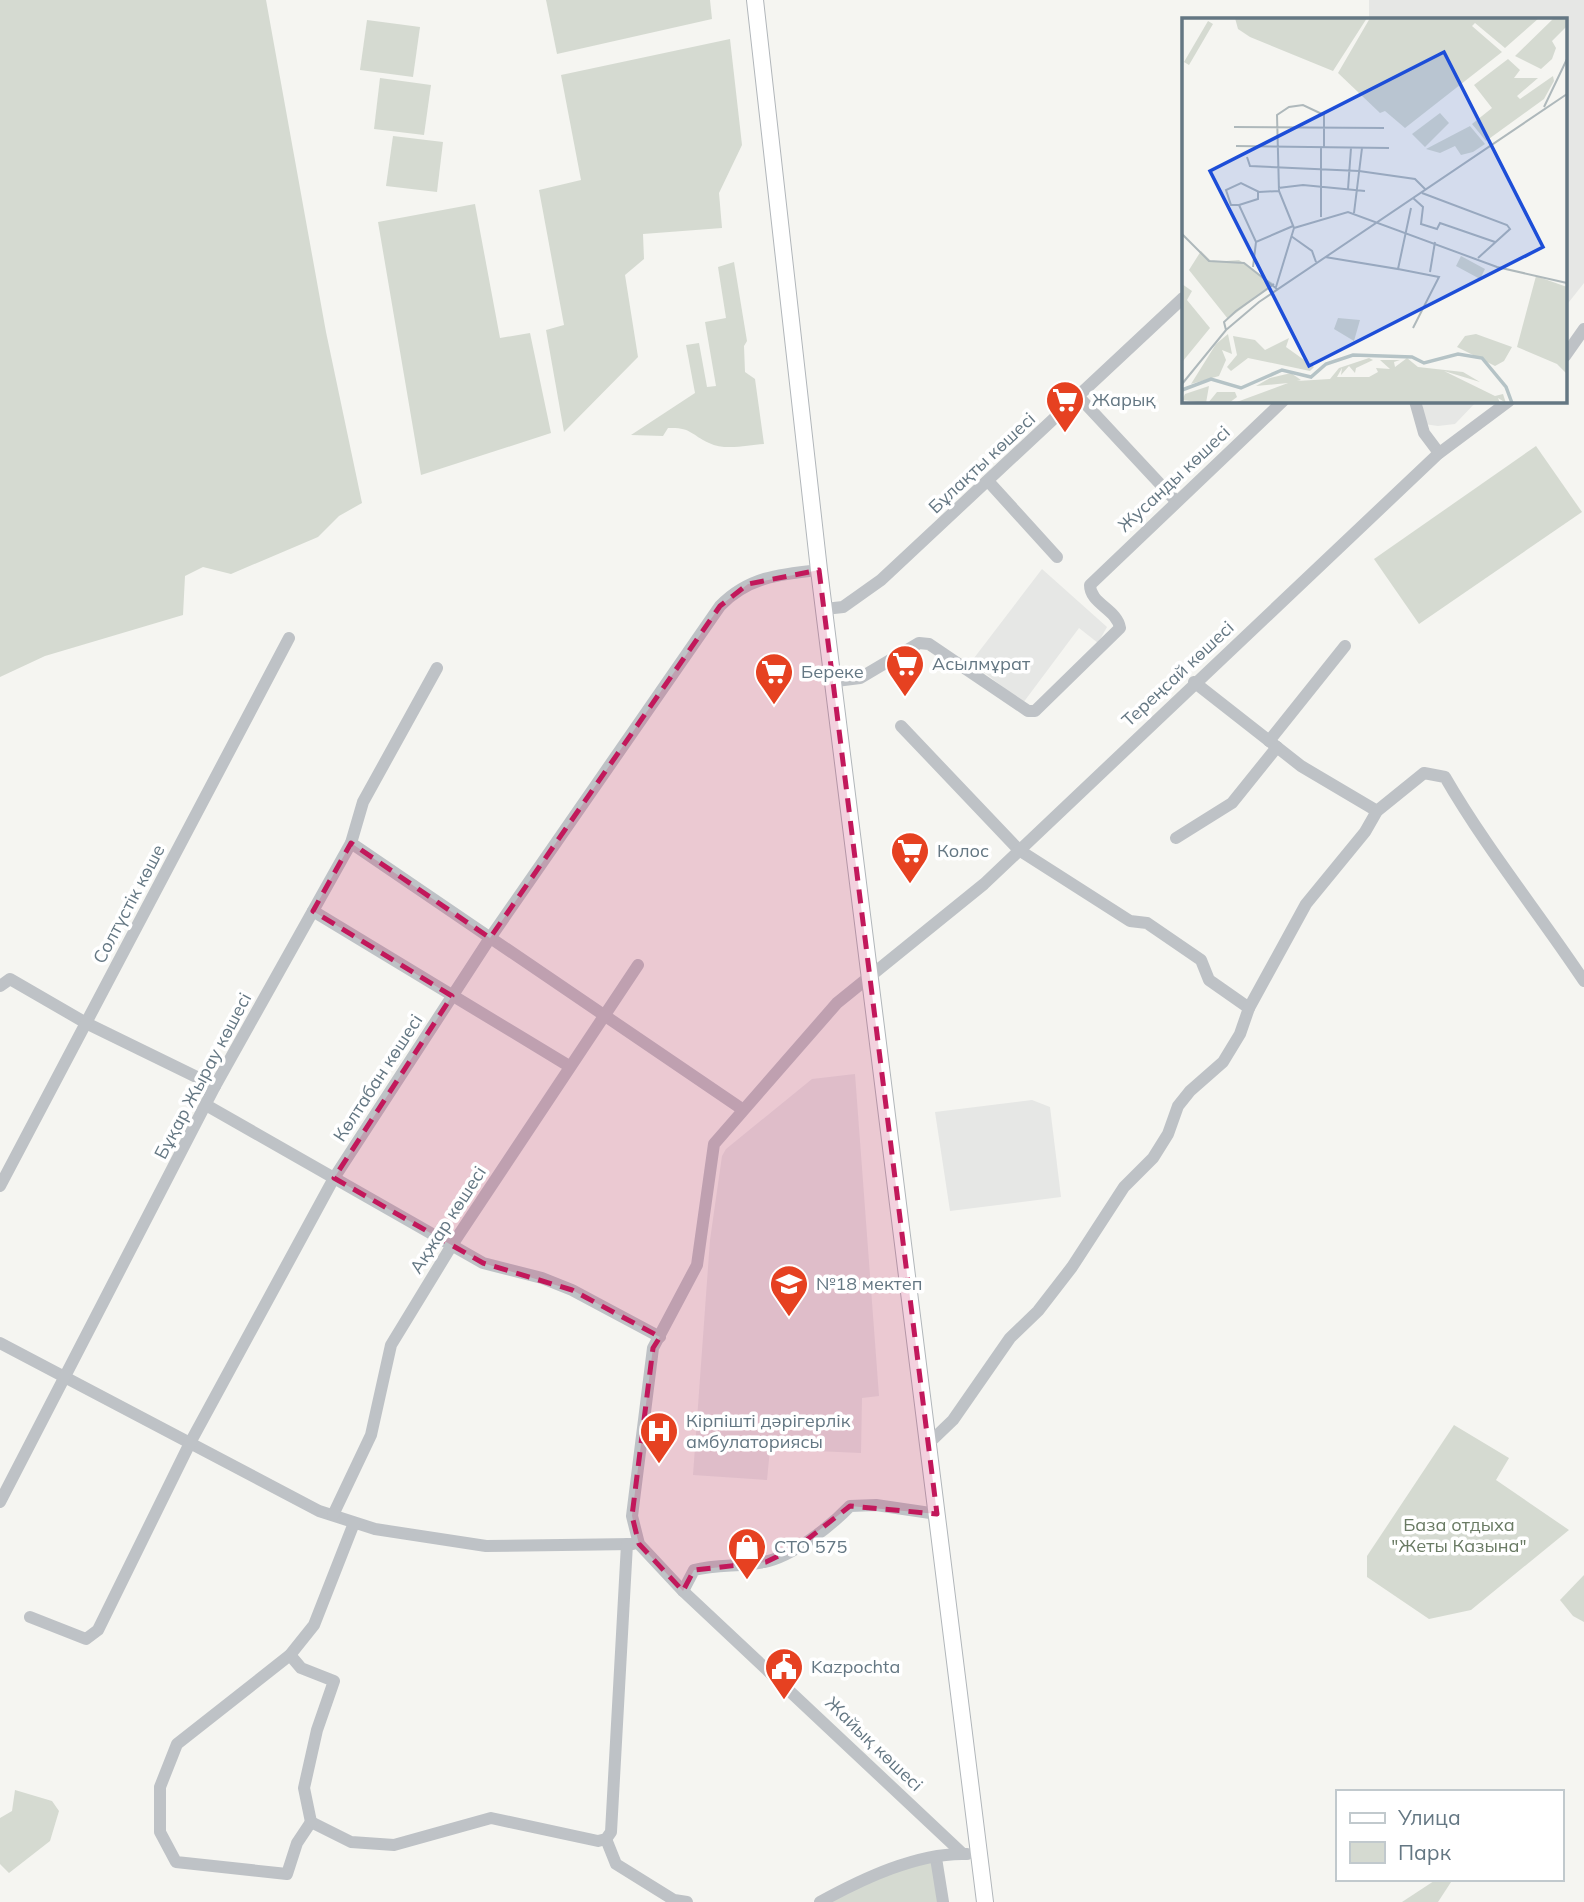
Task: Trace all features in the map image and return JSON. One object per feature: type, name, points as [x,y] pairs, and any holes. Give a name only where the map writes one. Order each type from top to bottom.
[{"type":"main road","points":[[755,0],[820,570],[836,681],[937,1514],[971,1855],[985,1902]]},
{"type":"street","name":"Бұлақты көшесі","points":[[825,609],[842,607],[881,580],[1182,299]]},
{"type":"street","points":[[1566,355],[1584,329]]},
{"type":"street","points":[[1079,397],[1175,500]]},
{"type":"street","name":"Жусанды көшесі","points":[[836,681],[860,678],[919,643],[929,644],[1030,712],[1120,625],[1118,618],[1093,596],[1090,585],[1175,500],[1282,402]]},
{"type":"street","points":[[1415,402],[1424,433],[1439,453]]},
{"type":"street","name":"Тереңсай көшесі","points":[[606,1839],[611,1832],[633,1544],[632,1516],[653,1348],[697,1265],[714,1144],[837,1003],[984,884],[1194,682],[1439,453],[1508,402]]},
{"type":"street","points":[[988,481],[1057,557]]},
{"type":"street","name":"Көлтабан көшесі","points":[[30,1617],[86,1639],[98,1630],[190,1443],[334,1178],[490,938],[720,606],[736,589],[748,584],[820,570]]},
{"type":"street","name":"Солтүстік көше","points":[[0,1186],[289,638]]},
{"type":"street","points":[[1176,838],[1232,803],[1345,646]]},
{"type":"street","name":"Бұқар Жырау көшесі","points":[[0,1502],[215,1086],[351,843],[363,802],[438,668]]},
{"type":"street","points":[[1194,682],[1301,766],[1377,811]]},
{"type":"street","points":[[901,726],[1019,850],[1130,921],[1147,923],[1201,960],[1209,980],[1249,1007]]},
{"type":"street","points":[[928,1444],[953,1420],[1010,1338],[1038,1311],[1072,1267],[1124,1187],[1153,1158],[1168,1134],[1178,1106],[1190,1091],[1223,1062],[1240,1034],[1249,1007],[1307,904],[1365,831],[1377,811],[1424,773],[1445,777],[1470,821],[1527,895],[1584,981]]},
{"type":"street","points":[[351,843],[742,1109]]},
{"type":"street","points":[[313,911],[569,1066]]},
{"type":"street","name":"Ақжар көшесі","points":[[333,1515],[371,1435],[391,1345],[452,1245],[638,965]]},
{"type":"street","points":[[0,986],[10,979],[86,1023],[215,1086]]},
{"type":"street","points":[[206,1105],[483,1263],[542,1278],[572,1290],[660,1337]]},
{"type":"street","points":[[0,1343],[318,1511],[354,1523],[486,1546],[633,1544]]},
{"type":"street","points":[[683,1591],[694,1570],[709,1566],[766,1562],[808,1540],[835,1522],[850,1506],[876,1505],[937,1514]]},
{"type":"street","points":[[290,1655],[302,1668],[334,1681],[317,1730],[304,1788],[311,1822],[297,1843],[287,1874],[176,1862],[160,1832],[160,1787],[177,1744],[290,1655],[314,1625],[354,1523]]},
{"type":"street","name":"Жайық көшесі","points":[[633,1544],[971,1855]]},
{"type":"street","points":[[311,1822],[351,1842],[394,1845],[491,1818],[598,1841],[606,1839],[616,1864],[674,1900],[687,1902]]},
{"type":"street","points":[[820,1902],[848,1886],[918,1861],[971,1855]]},
{"type":"street","points":[[936,1858],[943,1902]]},
{"type":"highlighted area","points":[[819,570],[937,1514],[850,1506],[799,1546],[766,1562],[694,1570],[683,1591],[639,1544],[632,1516],[653,1348],[660,1337],[572,1290],[483,1263],[334,1178],[452,996],[313,911],[351,843],[490,938],[720,606],[748,584]]},
{"type":"shaded area","points":[[1369,0],[1584,0],[1584,283],[1566,306],[1566,18],[1369,18]]},
{"type":"shaded area","points":[[1422,402],[1476,402],[1455,424],[1424,424]]},
{"type":"shaded area","points":[[1042,569],[1107,627],[1098,643],[1079,628],[1023,703],[971,662]]},
{"type":"shaded area","name":"№18 мектеп","points":[[855,1074],[879,1396],[862,1398],[861,1453],[770,1449],[767,1480],[693,1475],[710,1240],[722,1156],[726,1149],[812,1079]]},
{"type":"shaded area","points":[[1032,1100],[1050,1107],[1061,1197],[950,1211],[935,1112]]},
{"type":"green space","points":[[0,0],[266,0],[326,332],[362,503],[339,516],[318,537],[231,574],[203,567],[185,576],[183,615],[45,656],[0,677]]},
{"type":"green space","points":[[546,0],[710,0],[712,19],[557,54]]},
{"type":"green space","points":[[367,20],[420,27],[413,77],[360,70]]},
{"type":"green space","points":[[730,39],[742,145],[719,193],[722,228],[643,234],[644,259],[625,275],[638,357],[564,432],[546,330],[564,325],[539,190],[581,180],[561,75]]},
{"type":"green space","points":[[380,78],[431,85],[424,135],[374,129]]},
{"type":"green space","points":[[393,136],[443,142],[437,192],[386,186]]},
{"type":"green space","points":[[475,204],[500,338],[530,333],[551,433],[421,475],[378,222]]},
{"type":"green space","points":[[734,262],[747,341],[744,346],[745,372],[755,379],[764,444],[722,447],[676,428],[668,428],[663,436],[631,435],[695,393],[686,345],[699,343],[707,387],[716,386],[705,322],[726,318],[718,267]]},
{"type":"green space","points":[[1536,446],[1582,512],[1419,624],[1374,559]]},
{"type":"green space","name":"База отдыха \"Жеты Казына\"","points":[[1454,1425],[1509,1458],[1496,1480],[1569,1530],[1471,1610],[1429,1619],[1367,1577],[1367,1556]]},
{"type":"green space","points":[[1584,1575],[1584,1622],[1573,1616],[1560,1600]]},
{"type":"green space","points":[[15,1790],[52,1801],[59,1811],[50,1841],[9,1873],[0,1864],[0,1818],[12,1811]]},
{"type":"green space","points":[[936,1858],[944,1902],[824,1902],[881,1874]]},
{"type":"green space","points":[[1434,1881],[1452,1881],[1438,1902],[1402,1902]]},
{"type":"place","name":"Жарық","points":[[1065,434]]},
{"type":"place","name":"Асылмұрат","points":[[905,698]]},
{"type":"place","name":"Береке","points":[[774,706]]},
{"type":"place","name":"Колос","points":[[910,885]]},
{"type":"place","name":"№18 мектеп","points":[[789,1318]]},
{"type":"place","name":"Кірпішті дәрігерлік амбулаториясы","points":[[659,1465]]},
{"type":"place","name":"СТО 575","points":[[747,1581]]},
{"type":"place","name":"Kazpochta","points":[[784,1701]]}]
